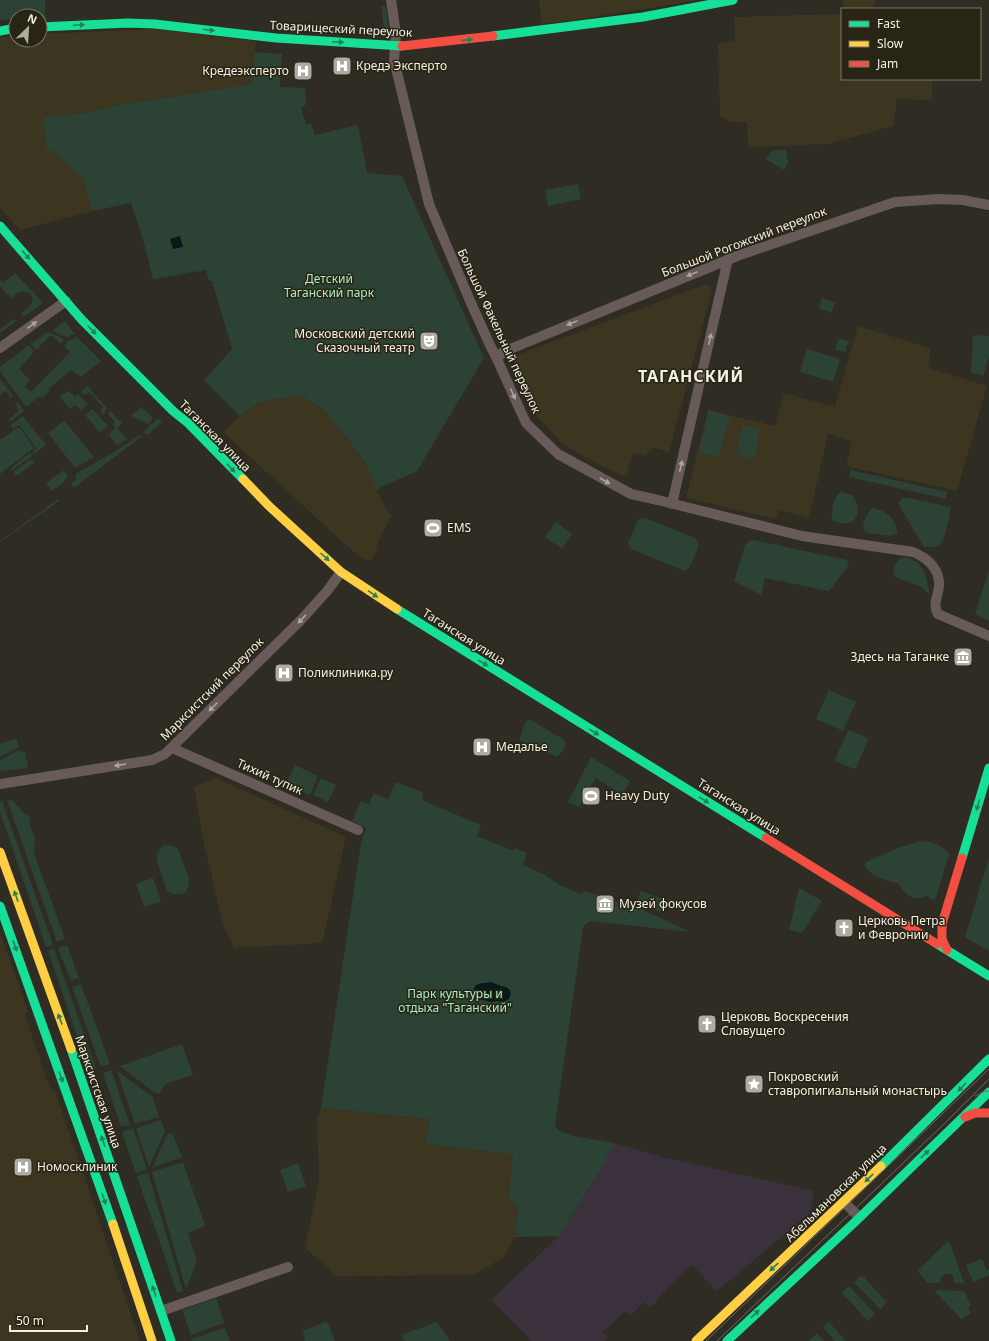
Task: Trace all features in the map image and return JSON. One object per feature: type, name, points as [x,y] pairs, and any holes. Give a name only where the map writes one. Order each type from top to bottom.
[{"type":"main road","name":"Товарищеский переулок","points":[[48,27],[128,23],[155,24],[276,38],[396,46],[488,38],[586,25],[653,15],[733,0]]},
{"type":"main road","name":"Таганская улица","points":[[0,226],[66,302],[103,341],[173,411],[188,423],[270,507],[342,572],[382,600],[500,674],[989,976]]},
{"type":"main road","points":[[947,950],[942,940],[941,928],[943,919],[989,768]]},
{"type":"main road","name":"Марксистская улица","points":[[0,852],[78,1071],[171,1341]]},
{"type":"main road","points":[[0,906],[127,1264],[152,1341]]},
{"type":"main road","name":"Абельмановская улица","points":[[696,1341],[931,1119],[989,1059]]},
{"type":"main road","points":[[727,1341],[859,1218],[989,1092]]},
{"type":"main road","points":[[962,1118],[989,1104]]},
{"type":"main road","points":[[962,1118],[975,1113],[989,1113]]},
{"type":"street","name":"Большой Факельный переулок","points":[[391,0],[396,34],[394,60],[429,204],[470,303],[526,423],[558,454],[631,494],[802,536],[913,552],[925,558],[933,567],[939,581],[935,604],[935,610],[938,614],[989,636]]},
{"type":"street","name":"Большой Рогожский переулок","points":[[497,359],[503,352],[728,259],[895,202],[939,199],[963,200],[989,205]]},
{"type":"street","points":[[672,504],[728,259]]},
{"type":"street","points":[[0,348],[66,302]]},
{"type":"street","name":"Марксистский переулок","points":[[0,784],[152,760],[165,754],[301,620],[342,572]]},
{"type":"street","name":"Тихий тупик","points":[[172,748],[358,830]]},
{"type":"street","points":[[844,1202],[859,1218]]},
{"type":"street","points":[[161,1311],[288,1267]]},
{"type":"shaded area","points":[[539,0],[700,0],[542,24]]},
{"type":"shaded area","points":[[843,0],[876,0],[876,3],[873,4],[873,8],[843,8]]},
{"type":"shaded area","points":[[841,14],[841,80],[932,80],[932,100],[897,99],[893,126],[828,144],[748,147],[747,122],[731,122],[720,116],[718,44],[735,40],[734,17]]},
{"type":"shaded area","points":[[155,29],[256,41],[252,84],[115,106],[87,113],[43,117],[47,149],[53,151],[84,180],[92,211],[20,230],[0,208],[0,38],[8,36],[8,48],[48,48],[48,34]]},
{"type":"shaded area","points":[[180,236],[183,247],[173,249],[170,239]]},
{"type":"shaded area","points":[[706,284],[710,286],[712,290],[669,452],[654,448],[645,456],[633,453],[626,477],[597,464],[563,444],[537,416],[512,357]]},
{"type":"shaded area","points":[[858,326],[930,348],[929,368],[987,386],[957,491],[846,466],[852,442],[828,433],[809,518],[779,510],[776,519],[686,498],[708,410],[775,426],[784,393],[835,407]]},
{"type":"shaded area","points":[[300,395],[325,410],[365,462],[385,507],[392,516],[384,529],[374,557],[371,560],[366,560],[360,557],[223,432],[240,416],[260,402]]},
{"type":"shaded area","points":[[216,778],[346,837],[322,943],[234,948],[223,925],[202,834],[194,787]]},
{"type":"shaded area","points":[[0,932],[28,1011],[25,1015],[50,1088],[55,1091],[140,1341],[0,1341]]},
{"type":"shaded area","points":[[490,982],[509,989],[511,994],[509,999],[503,1002],[490,1002],[477,998],[473,994],[475,986]]},
{"type":"shaded area","points":[[321,1108],[429,1119],[426,1144],[513,1154],[508,1202],[518,1203],[515,1237],[503,1258],[472,1275],[334,1276],[329,1268],[305,1248],[319,1180],[317,1119]]},
{"type":"shaded area","points":[[614,1143],[662,1157],[814,1191],[810,1213],[717,1291],[692,1265],[657,1299],[658,1300],[650,1308],[644,1302],[630,1316],[625,1311],[603,1332],[608,1337],[604,1341],[532,1341],[491,1300],[559,1236],[601,1169]]},
{"type":"green space","points":[[0,0],[45,0],[45,8],[8,8],[8,20],[0,20]]},
{"type":"green space","points":[[381,6],[385,6],[386,8],[389,29],[384,29]]},
{"type":"green space","name":"Детский Таганский парк","points":[[255,52],[282,54],[280,87],[305,88],[306,105],[301,107],[306,125],[311,123],[315,135],[358,125],[367,173],[402,176],[484,358],[417,471],[383,486],[377,491],[365,462],[325,410],[300,395],[260,402],[240,416],[204,380],[232,349],[212,281],[209,281],[206,270],[153,279],[144,243],[131,203],[92,211],[84,180],[53,151],[47,149],[46,146],[43,117],[87,113],[115,106],[251,84]]},
{"type":"green space","points":[[786,150],[788,163],[784,170],[766,159],[771,151]]},
{"type":"green space","points":[[578,184],[581,199],[548,206],[545,190]]},
{"type":"green space","points":[[15,273],[43,303],[23,317],[21,314],[31,305],[33,300],[30,293],[18,293],[11,298],[0,286],[0,280],[3,283]]},
{"type":"green space","points":[[822,298],[835,303],[831,313],[819,308]]},
{"type":"green space","points":[[14,319],[16,322],[0,333],[0,329]]},
{"type":"green space","points":[[63,322],[66,323],[75,334],[67,337],[52,331]]},
{"type":"green space","points":[[48,332],[64,339],[61,344],[51,335],[36,350],[31,344]]},
{"type":"green space","points":[[973,335],[989,336],[989,356],[983,376],[971,372]]},
{"type":"green space","points":[[77,337],[101,361],[81,377],[71,370],[48,389],[50,391],[42,398],[40,396],[26,407],[0,371],[0,367],[29,345],[34,352],[19,369],[30,380],[24,387],[31,392],[70,352],[64,346],[68,341]]},
{"type":"green space","points":[[839,338],[849,341],[845,352],[835,350]]},
{"type":"green space","points":[[807,349],[840,359],[833,382],[800,372]]},
{"type":"green space","points":[[0,379],[13,396],[11,398],[6,391],[0,395]]},
{"type":"green space","points":[[87,386],[107,408],[103,415],[100,411],[103,407],[89,392],[85,395],[81,392]]},
{"type":"green space","points":[[69,391],[75,397],[78,394],[88,404],[81,411],[76,405],[70,409],[59,396]]},
{"type":"green space","points":[[18,402],[24,411],[11,421],[9,419],[19,411],[15,404]]},
{"type":"green space","points":[[141,407],[153,418],[148,424],[131,416]]},
{"type":"green space","points":[[92,409],[108,426],[100,433],[85,415]]},
{"type":"green space","points":[[709,410],[730,416],[719,457],[699,452]]},
{"type":"green space","points":[[110,411],[122,423],[117,428],[127,439],[117,445],[109,435],[115,428],[113,425],[115,422],[108,414]]},
{"type":"green space","points":[[23,416],[46,445],[34,454],[32,452],[36,448],[19,425],[13,429],[11,425]]},
{"type":"green space","points":[[158,418],[162,422],[148,435],[143,432]]},
{"type":"green space","points":[[64,420],[94,457],[75,468],[48,433]]},
{"type":"green space","points":[[743,425],[760,429],[754,459],[736,454]]},
{"type":"green space","points":[[19,427],[34,448],[0,474],[0,440]]},
{"type":"green space","points":[[140,435],[142,436],[74,488],[71,483],[76,480],[76,474]]},
{"type":"green space","points":[[30,453],[32,456],[12,470],[10,469]]},
{"type":"green space","points":[[31,459],[34,463],[16,476],[13,472]]},
{"type":"green space","points":[[64,470],[68,476],[64,482],[52,491],[46,483]]},
{"type":"green space","points":[[851,470],[947,492],[946,499],[849,477]]},
{"type":"green space","points":[[841,492],[852,495],[858,508],[855,519],[851,522],[839,523],[832,520],[833,504],[838,494]]},
{"type":"green space","points":[[903,498],[951,507],[947,527],[940,544],[932,547],[924,547],[899,505],[899,502]]},
{"type":"green space","points":[[58,499],[59,501],[0,542],[0,541]]},
{"type":"green space","points":[[872,508],[882,511],[890,516],[895,523],[898,533],[892,536],[866,533],[863,529],[864,523]]},
{"type":"green space","points":[[645,518],[695,538],[699,546],[689,568],[685,571],[631,549],[628,543],[638,520]]},
{"type":"green space","points":[[556,522],[572,534],[562,549],[545,537]]},
{"type":"green space","points":[[754,540],[847,560],[849,565],[829,591],[765,578],[761,595],[734,581],[745,545],[749,541]]},
{"type":"green space","points":[[906,557],[918,563],[921,567],[926,577],[930,595],[921,587],[893,576],[897,561]]},
{"type":"green space","points":[[989,571],[989,621],[975,614]]},
{"type":"green space","points":[[829,690],[856,702],[843,731],[816,719]]},
{"type":"green space","points":[[528,720],[531,720],[564,740],[565,747],[558,757],[519,740],[525,723]]},
{"type":"green space","points":[[849,730],[868,738],[856,768],[854,769],[835,761]]},
{"type":"green space","points":[[16,738],[19,747],[0,757],[0,744]]},
{"type":"green space","points":[[19,750],[20,752],[25,752],[28,768],[0,771],[0,760]]},
{"type":"green space","points":[[591,757],[630,781],[622,795],[596,778],[579,807],[568,802]]},
{"type":"green space","points":[[295,765],[318,776],[310,795],[286,784]]},
{"type":"green space","points":[[321,778],[336,785],[328,802],[313,795]]},
{"type":"green space","name":"Парк культуры и отдыха \"Таганский\"","points":[[396,782],[424,793],[422,800],[481,825],[477,836],[514,851],[515,848],[527,853],[523,865],[543,874],[560,885],[582,895],[584,891],[617,902],[624,901],[690,932],[590,921],[583,927],[555,1125],[558,1130],[573,1136],[614,1143],[601,1169],[559,1236],[515,1237],[518,1204],[508,1202],[513,1154],[426,1144],[429,1119],[321,1108],[361,843],[366,828],[352,821],[361,801],[369,804],[374,793],[388,799]]},
{"type":"green space","points":[[7,800],[12,800],[25,814],[31,817],[29,823],[35,837],[34,853],[65,939],[57,942]]},
{"type":"green space","points":[[2,801],[53,945],[46,947],[0,812],[0,802]]},
{"type":"green space","points":[[921,841],[936,844],[944,848],[949,854],[936,898],[932,900],[927,896],[922,898],[910,897],[898,883],[880,878],[871,873],[865,866],[866,862],[900,847]]},
{"type":"green space","points":[[165,845],[174,846],[178,849],[189,878],[188,887],[183,893],[176,894],[167,891],[157,861],[158,852]]},
{"type":"green space","points":[[989,858],[989,951],[965,937]]},
{"type":"green space","points":[[153,878],[161,902],[144,907],[136,884]]},
{"type":"green space","points":[[799,888],[822,901],[802,933],[789,930]]},
{"type":"green space","points":[[641,891],[665,900],[660,912],[636,903]]},
{"type":"green space","points":[[67,945],[79,978],[71,981],[58,948]]},
{"type":"green space","points":[[54,949],[96,1068],[89,1071],[48,951]]},
{"type":"green space","points":[[81,984],[110,1064],[101,1067],[72,987]]},
{"type":"green space","points":[[182,1044],[193,1075],[165,1084],[159,1094],[154,1092],[120,1066]]},
{"type":"green space","points":[[111,1070],[130,1125],[121,1127],[103,1073]]},
{"type":"green space","points":[[117,1071],[153,1097],[159,1117],[135,1124]]},
{"type":"green space","points":[[161,1120],[165,1131],[149,1167],[136,1128]]},
{"type":"green space","points":[[133,1128],[147,1169],[136,1173],[122,1132]]},
{"type":"green space","points":[[168,1133],[173,1135],[182,1157],[152,1168]]},
{"type":"green space","points":[[183,1162],[205,1226],[188,1233],[197,1261],[186,1289],[152,1172]]},
{"type":"green space","points":[[298,1163],[306,1186],[288,1192],[280,1170]]},
{"type":"green space","points":[[148,1173],[183,1291],[177,1293],[137,1176]]},
{"type":"green space","points":[[946,1243],[950,1243],[964,1283],[954,1283],[953,1276],[946,1274],[941,1277],[940,1283],[928,1283],[917,1271]]},
{"type":"green space","points":[[982,1259],[987,1270],[989,1269],[989,1275],[973,1282],[966,1265]]},
{"type":"green space","points":[[862,1275],[887,1302],[880,1309],[854,1282]]},
{"type":"green space","points":[[849,1286],[875,1314],[868,1321],[842,1293]]},
{"type":"green space","points":[[934,1290],[964,1291],[971,1306],[968,1308],[971,1313],[961,1319]]},
{"type":"green space","points":[[216,1298],[224,1323],[191,1335],[182,1310]]},
{"type":"green space","points":[[326,1322],[329,1325],[335,1341],[305,1341],[303,1334],[304,1330]]},
{"type":"green space","points":[[437,1322],[450,1341],[405,1341],[401,1335]]},
{"type":"green space","points":[[829,1322],[846,1341],[835,1341],[823,1327]]},
{"type":"green space","points":[[225,1328],[230,1341],[192,1341],[191,1339]]},
{"type":"green space","points":[[817,1333],[824,1341],[809,1341]]},
{"type":"tram line","points":[[706,1341],[989,1069]]},
{"type":"tram line","points":[[717,1341],[989,1079]]},
{"type":"tram line","points":[[975,1096],[985,1091],[989,1091]]},
{"type":"traffic: fast","points":[[493,36],[643,17],[733,0]]},
{"type":"traffic: fast","points":[[48,27],[128,23],[155,24],[276,38],[402,46]]},
{"type":"traffic: fast","points":[[0,31],[8,30]]},
{"type":"traffic: fast","points":[[0,226],[82,320],[243,479]]},
{"type":"traffic: fast","points":[[397,609],[766,838]]},
{"type":"traffic: fast","points":[[962,858],[989,768]]},
{"type":"traffic: fast","points":[[0,906],[113,1224]]},
{"type":"traffic: fast","points":[[937,944],[989,976]]},
{"type":"traffic: fast","points":[[71,1049],[171,1341]]},
{"type":"traffic: fast","points":[[881,1166],[989,1059]]},
{"type":"traffic: fast","points":[[727,1341],[856,1221],[989,1092]]},
{"type":"traffic: slow","points":[[243,479],[270,507],[341,572],[397,609]]},
{"type":"traffic: slow","points":[[0,852],[71,1049]]},
{"type":"traffic: slow","points":[[696,1341],[881,1166]]},
{"type":"traffic: slow","points":[[113,1224],[152,1341]]},
{"type":"traffic: jam","points":[[402,46],[493,36]]},
{"type":"traffic: jam","points":[[766,838],[937,944]]},
{"type":"traffic: jam","points":[[947,950],[942,939],[942,924],[962,858]]},
{"type":"traffic: jam","points":[[965,1117],[975,1113],[989,1113]]},
{"type":"place","name":"Кредэ Эксперто","points":[[342,66]]},
{"type":"place","name":"Кредеэксперто","points":[[303,71]]},
{"type":"place","name":"Московский детский Сказочный театр","points":[[429,341]]},
{"type":"place","name":"EMS","points":[[433,528]]},
{"type":"place","name":"Здесь на Таганке","points":[[963,657]]},
{"type":"place","name":"Поликлиника.ру","points":[[284,673]]},
{"type":"place","name":"Медалье","points":[[482,747]]},
{"type":"place","name":"Heavy Duty","points":[[591,796]]},
{"type":"place","name":"Музей фокусов","points":[[605,904]]},
{"type":"place","name":"Церковь Петра и Февронии","points":[[844,928]]},
{"type":"place","name":"Церковь Воскресения Словущего","points":[[707,1024]]},
{"type":"place","name":"Покровский ставропигиальный монастырь","points":[[754,1084]]},
{"type":"place","name":"Номосклиник","points":[[23,1167]]},
{"type":"district","name":"ТАГАНСКИЙ","points":[[691,376]]}]
